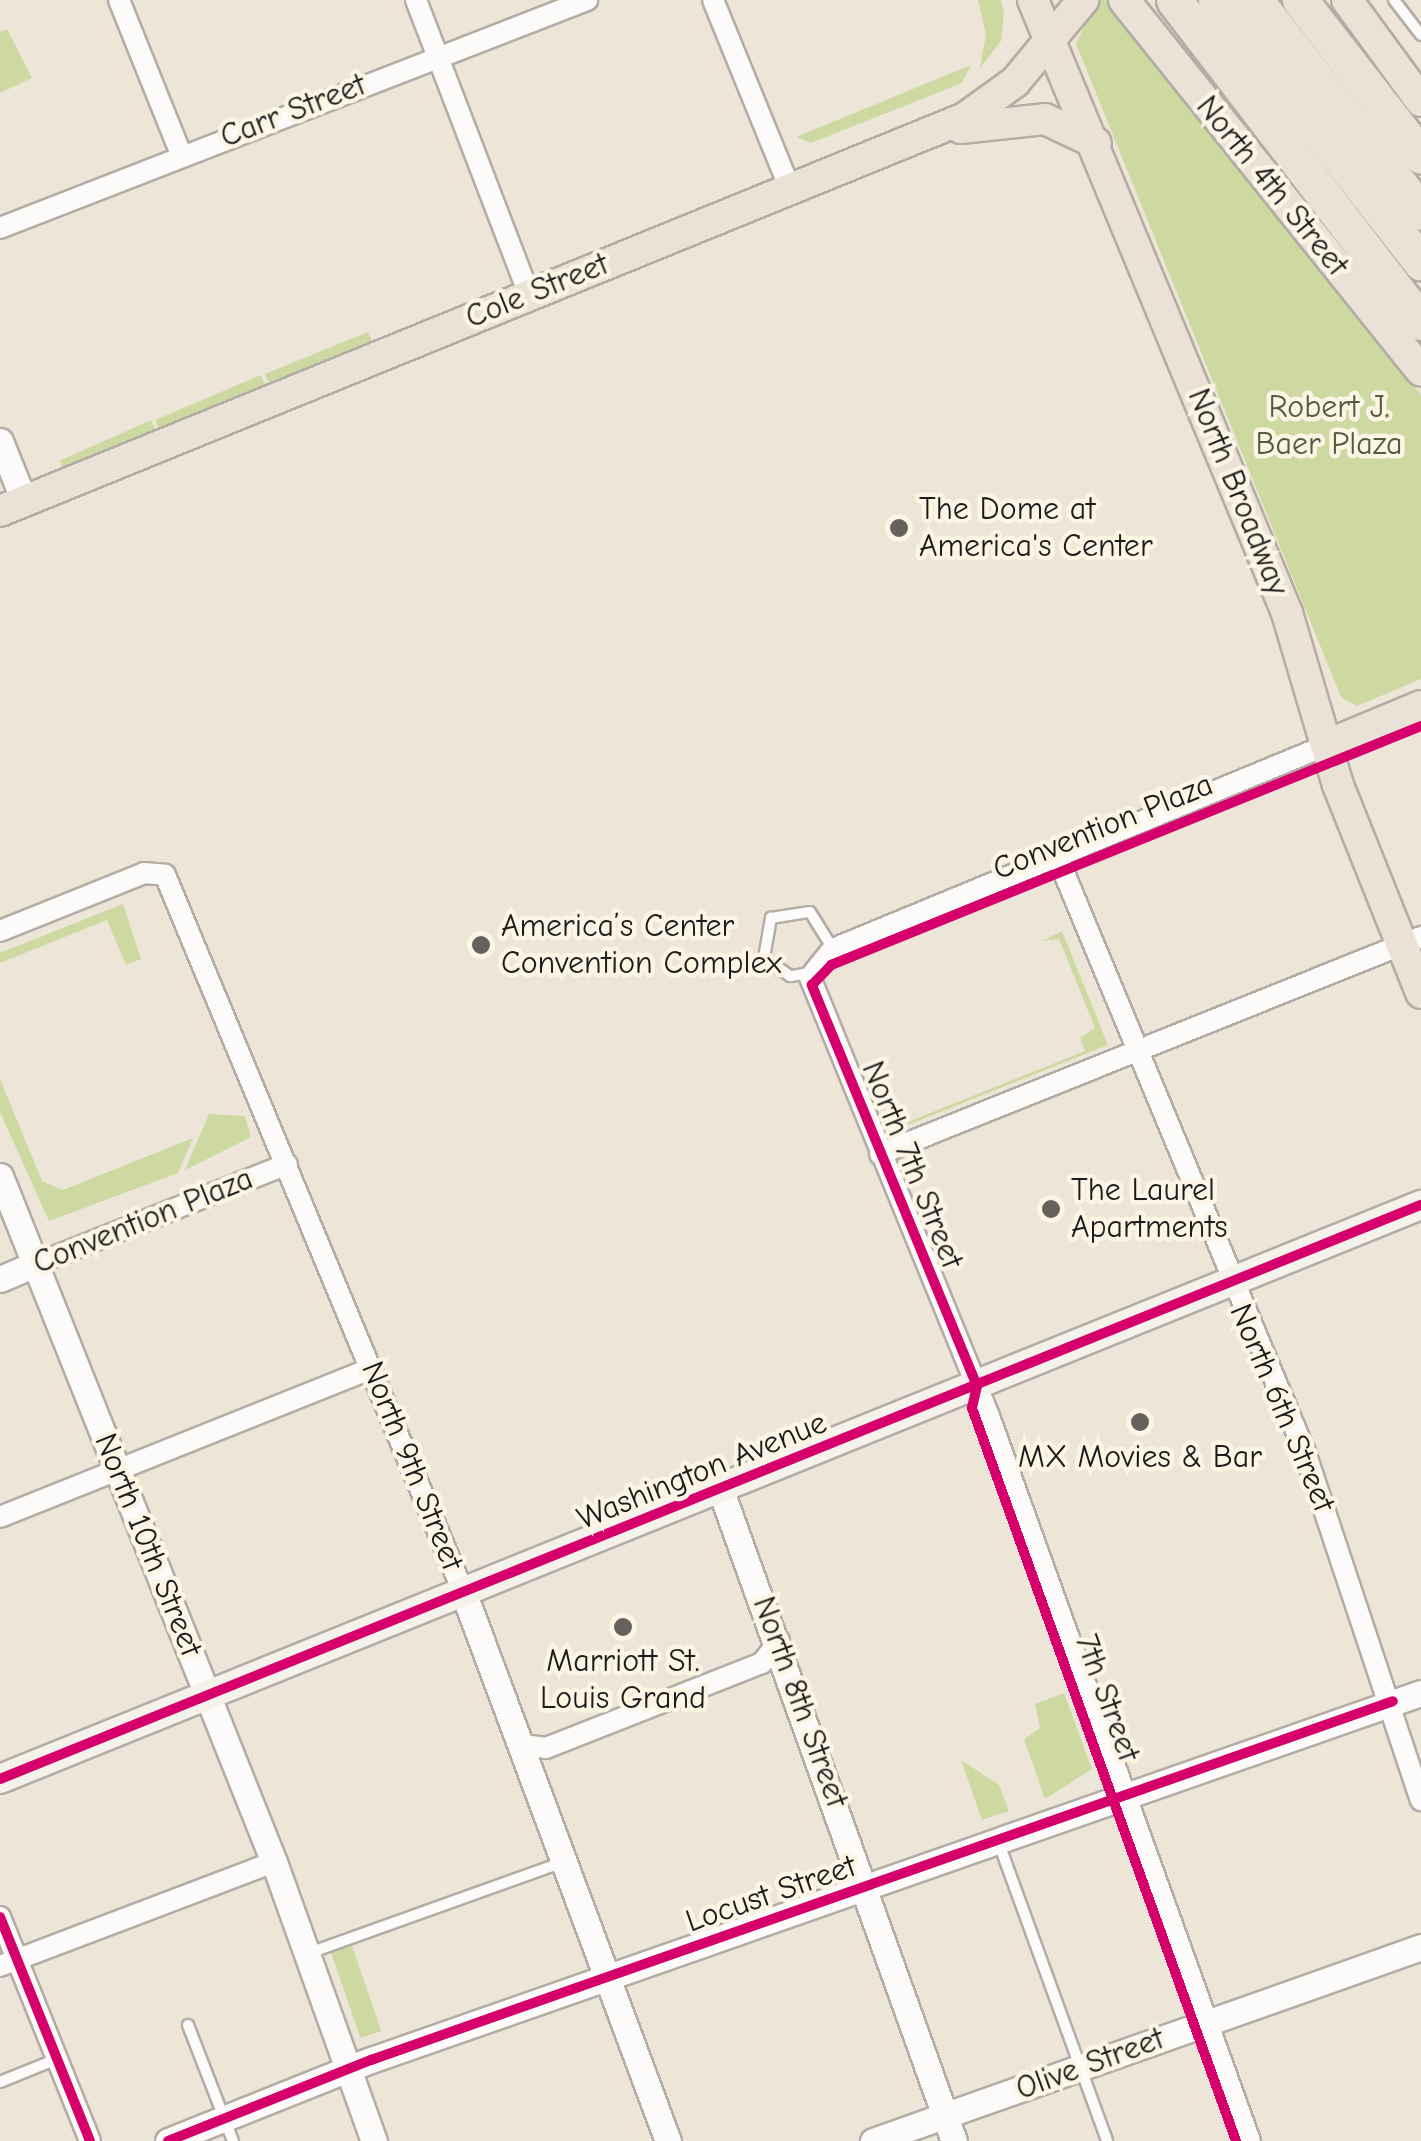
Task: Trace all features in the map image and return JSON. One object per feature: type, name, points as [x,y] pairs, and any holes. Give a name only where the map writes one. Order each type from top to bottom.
[{"type":"highway","points":[[1174,0],[1421,322]]},
{"type":"highway","points":[[1216,0],[1421,262]]},
{"type":"highway","points":[[1255,0],[1421,212]]},
{"type":"highway","points":[[1300,0],[1421,156]]},
{"type":"main road","name":"North Broadway","points":[[1034,0],[1096,142],[1287,613],[1326,746],[1412,941],[1421,992]]},
{"type":"main road","points":[[1052,40],[1054,0]]},
{"type":"main road","name":"Cole Street","points":[[12,506],[938,129],[998,99],[1083,0]]},
{"type":"main road","name":"North 4th Street","points":[[1124,0],[1421,371]]},
{"type":"main road","points":[[1346,0],[1421,101]]},
{"type":"main road","points":[[938,129],[1045,120],[1096,142]]},
{"type":"main road","name":"Convention Plaza","points":[[1326,746],[1421,706]]},
{"type":"main road","name":"Washington Avenue","points":[[0,1778],[1421,1206]]},
{"type":"street","points":[[119,0],[181,154]]},
{"type":"street","points":[[416,0],[529,294]]},
{"type":"street","name":"Carr Street","points":[[0,228],[181,154],[587,0]]},
{"type":"street","points":[[713,0],[790,188]]},
{"type":"street","points":[[0,442],[12,506]]},
{"type":"street","name":"Convention Plaza","points":[[813,967],[833,949],[1326,746]]},
{"type":"street","name":"North 6th Street","points":[[1057,856],[1231,1283],[1305,1452],[1392,1701],[1421,1800]]},
{"type":"street","name":"North 9th Street","points":[[0,932],[155,871],[182,911],[464,1594],[668,2141]]},
{"type":"street","points":[[880,1154],[1412,941]]},
{"type":"street","name":"North 7th Street","points":[[813,967],[880,1154],[977,1386],[1250,2141]]},
{"type":"street","name":"Convention Plaza","points":[[0,1279],[287,1164]]},
{"type":"street","name":"North 10th Street","points":[[0,1176],[274,1862],[374,2141]]},
{"type":"street","points":[[0,1517],[372,1368]]},
{"type":"street","name":"North 8th Street","points":[[721,1490],[868,1887],[954,2141]]},
{"type":"street","points":[[522,1745],[546,1748],[762,1663],[778,1641]]},
{"type":"street","name":"Locust Street","points":[[168,2141],[229,2130],[348,2068],[1421,1693]]},
{"type":"street","points":[[9,1963],[274,1862]]},
{"type":"street","points":[[0,1917],[9,1963],[57,2059],[90,2141]]},
{"type":"street","name":"Olive Street","points":[[873,2141],[1421,1948]]},
{"type":"lane","points":[[1394,0],[1421,35]]},
{"type":"lane","points":[[813,967],[790,976],[764,958],[772,918],[810,912],[833,949]]},
{"type":"lane","points":[[997,1841],[1107,2141]]},
{"type":"lane","points":[[308,1953],[565,1861]]},
{"type":"lane","points":[[188,2025],[229,2130]]},
{"type":"lane","points":[[0,2082],[57,2059]]},
{"type":"green space","points":[[978,0],[1001,0],[1004,12],[1001,41],[980,68],[986,34]]},
{"type":"green space","name":"Robert J. Baer Plaza","points":[[1096,0],[1109,0],[1421,395],[1421,679],[1357,706],[1341,697],[1076,44]]},
{"type":"green space","points":[[7,29],[32,78],[0,93],[0,32]]},
{"type":"green space","points":[[971,65],[962,83],[811,143],[796,137]]},
{"type":"green space","points":[[368,332],[372,341],[270,385],[265,374]]},
{"type":"green space","points":[[261,375],[266,387],[160,432],[155,420]]},
{"type":"green space","points":[[151,420],[156,431],[65,472],[60,461]]},
{"type":"green space","points":[[123,904],[141,959],[126,965],[107,920],[0,963],[0,953]]},
{"type":"green space","points":[[1062,931],[1108,1045],[900,1128],[892,1111],[903,1124],[1085,1051],[1080,1038],[1095,1028],[1059,939],[1042,941]]},
{"type":"green space","points":[[0,1079],[42,1181],[63,1190],[193,1138],[178,1173],[49,1221],[0,1112]]},
{"type":"green space","points":[[209,1114],[245,1116],[251,1137],[185,1170]]},
{"type":"green space","points":[[1064,1693],[1092,1769],[1045,1799],[1024,1739],[1040,1728],[1035,1704]]},
{"type":"green space","points":[[961,1760],[999,1785],[1009,1811],[982,1820]]},
{"type":"green space","points":[[351,1943],[381,2031],[360,2038],[330,1950]]},
{"type":"cycle path","points":[[977,1386],[812,985],[831,965],[1421,726]]},
{"type":"cycle path","points":[[0,1779],[1421,1205]]},
{"type":"cycle path","name":"7th Street","points":[[977,1386],[972,1408],[1236,2141]]},
{"type":"cycle path","points":[[168,2141],[371,2060],[1393,1701]]},
{"type":"cycle path","points":[[0,1917],[90,2141]]},
{"type":"place","name":"The Dome at America's Center","points":[[899,528]]},
{"type":"place","name":"America’s Center Convention Complex","points":[[481,945]]},
{"type":"place","name":"The Laurel Apartments","points":[[1051,1209]]},
{"type":"place","name":"MX Movies & Bar","points":[[1140,1422]]},
{"type":"place","name":"Marriott St. Louis Grand","points":[[623,1627]]}]
